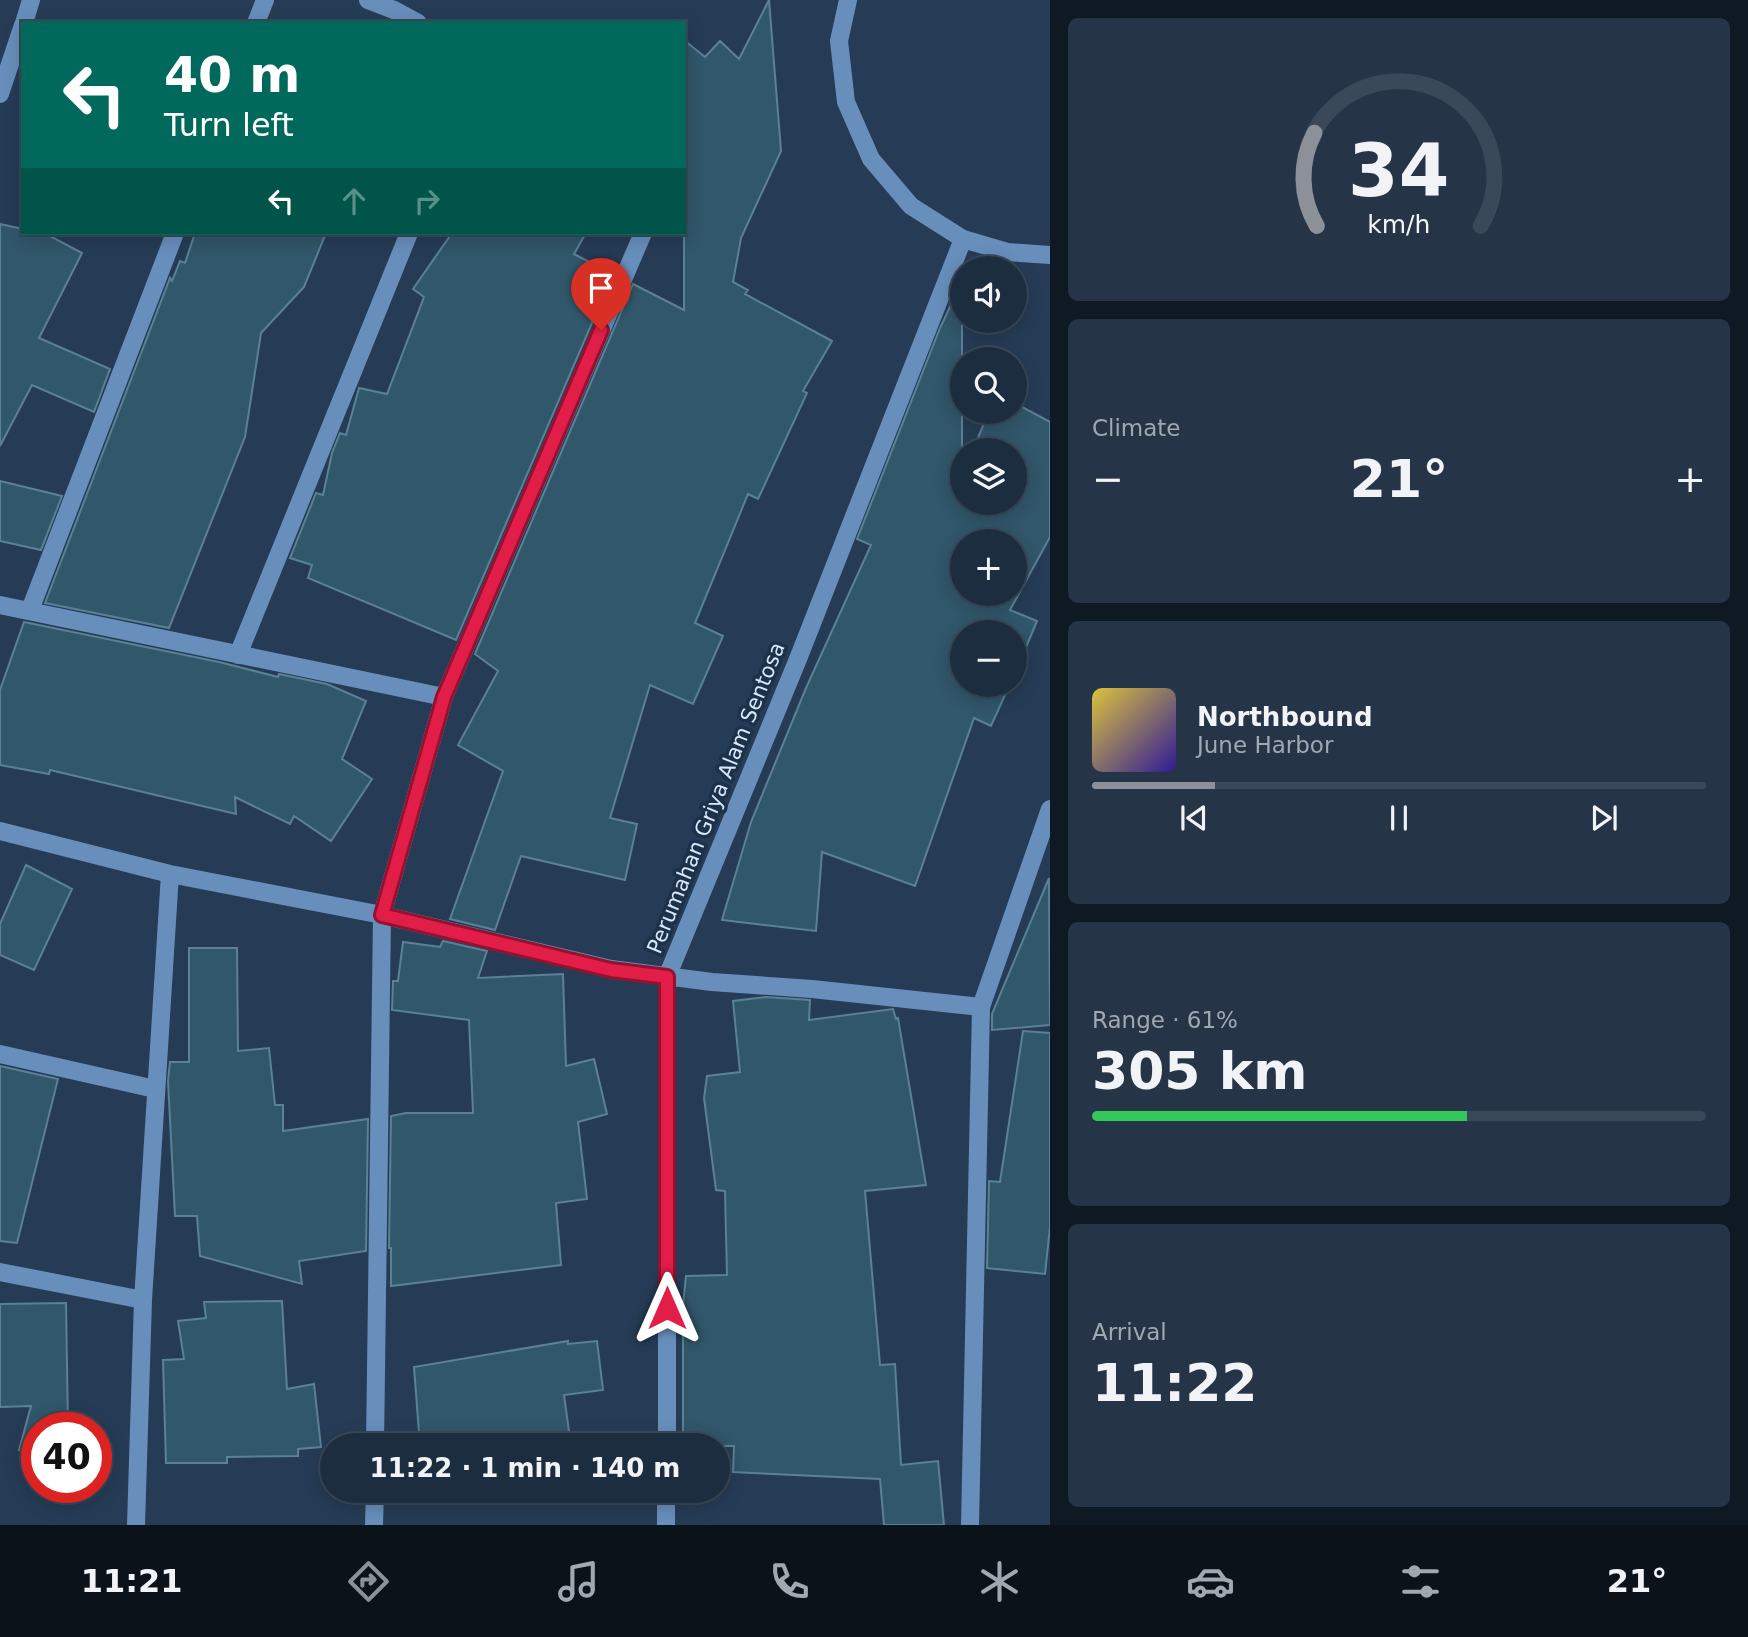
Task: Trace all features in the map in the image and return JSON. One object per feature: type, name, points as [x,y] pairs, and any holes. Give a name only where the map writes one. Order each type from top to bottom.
[{"type":"street","points":[[24,21],[31,0]]},
{"type":"street","points":[[257,21],[265,0]]},
{"type":"street","points":[[368,0],[394,9],[415,21]]},
{"type":"street","points":[[848,0],[839,41],[846,102],[871,159],[911,206],[963,239],[1007,252],[1050,255]]},
{"type":"street","points":[[0,94],[21,30]]},
{"type":"street","points":[[30,610],[174,235]]},
{"type":"street","points":[[238,655],[408,235]]},
{"type":"street","points":[[375,1433],[382,915],[444,697],[642,235]]},
{"type":"street","name":"Perumahan Griya Alam Sentosa","points":[[667,1433],[667,977],[793,672],[963,239]]},
{"type":"street","points":[[0,606],[30,610],[444,697]]},
{"type":"street","points":[[970,1525],[981,1007],[1050,809]]},
{"type":"street","points":[[0,831],[170,874],[382,915],[611,970],[981,1007]]},
{"type":"street","points":[[136,1525],[143,1300],[170,874]]},
{"type":"street","points":[[0,1054],[155,1089]]},
{"type":"street","points":[[0,1272],[143,1300]]},
{"type":"street","points":[[374,1503],[374,1525]]},
{"type":"street","points":[[666,1503],[666,1525]]},
{"type":"building","points":[[769,0],[781,151],[741,238],[733,282],[748,290],[745,294],[832,341],[803,391],[807,393],[758,499],[748,494],[695,623],[723,636],[693,704],[650,685],[610,818],[637,824],[625,880],[521,856],[495,930],[450,919],[503,771],[458,745],[498,671],[475,654],[633,284],[684,310],[686,42],[705,57],[720,41],[739,59]]},
{"type":"building","points":[[0,224],[21,229],[21,235],[50,236],[82,253],[39,338],[110,369],[94,412],[32,385],[0,446]]},
{"type":"building","points":[[194,235],[325,235],[304,287],[261,333],[245,437],[169,628],[45,603],[170,278],[172,281],[180,261],[185,263]]},
{"type":"building","points":[[451,235],[585,235],[574,254],[613,274],[456,640],[308,578],[312,565],[290,558],[316,493],[323,495],[332,453],[340,433],[346,435],[359,388],[387,394],[424,297],[413,289]]},
{"type":"building","points":[[950,307],[950,333],[962,333],[962,347],[950,347],[950,424],[962,424],[962,438],[950,438],[950,515],[1027,515],[1027,438],[978,438],[984,424],[1027,424],[1027,410],[1050,422],[1050,537],[1027,579],[1027,529],[950,529],[950,606],[1012,606],[1010,610],[1037,621],[1027,645],[1027,620],[950,620],[950,697],[1004,697],[991,726],[974,718],[915,886],[822,852],[816,931],[722,920],[751,822],[806,688],[871,545],[857,539]]},
{"type":"building","points":[[0,481],[62,496],[41,550],[0,541]]},
{"type":"building","points":[[24,622],[219,662],[278,677],[279,674],[327,684],[366,701],[342,759],[372,779],[331,841],[294,816],[290,824],[235,797],[236,814],[50,770],[49,774],[0,765],[0,690]]},
{"type":"building","points":[[26,865],[72,889],[34,970],[0,955],[0,924]]},
{"type":"building","points":[[1049,878],[1050,1025],[992,1030],[992,1014]]},
{"type":"building","points":[[443,941],[487,951],[478,978],[563,974],[566,1066],[594,1059],[607,1114],[578,1122],[587,1199],[556,1203],[561,1265],[391,1286],[391,1116],[406,1113],[473,1113],[469,1020],[392,1010],[393,981],[398,981],[403,942],[440,947]]},
{"type":"building","points":[[189,948],[237,948],[238,1051],[269,1048],[275,1105],[283,1105],[283,1131],[368,1119],[366,1251],[299,1261],[302,1284],[200,1256],[197,1216],[175,1216],[168,1081],[170,1062],[189,1062]]},
{"type":"building","points":[[766,997],[810,1000],[809,1020],[893,1009],[896,1019],[898,1018],[926,1185],[865,1191],[880,1365],[895,1364],[901,1465],[938,1461],[944,1525],[884,1525],[880,1479],[733,1472],[734,1446],[730,1446],[730,1433],[683,1433],[683,1305],[686,1276],[727,1275],[725,1191],[716,1190],[704,1098],[707,1076],[740,1072],[733,1001]]},
{"type":"building","points":[[1023,1031],[1050,1033],[1050,1227],[1045,1274],[987,1268],[989,1181],[1000,1182]]},
{"type":"building","points":[[0,1066],[58,1079],[17,1243],[0,1241]]},
{"type":"building","points":[[282,1301],[287,1389],[314,1384],[320,1447],[298,1449],[298,1456],[227,1457],[227,1463],[166,1463],[163,1360],[184,1359],[178,1321],[206,1318],[204,1302]]},
{"type":"building","points":[[66,1303],[68,1412],[29,1412],[31,1406],[0,1407],[0,1304]]},
{"type":"building","points":[[568,1341],[568,1344],[597,1341],[603,1390],[564,1395],[569,1433],[419,1433],[414,1367]]},
{"type":"route","points":[[601,330],[444,697],[382,915],[611,970],[667,977],[667,1308]]}]
